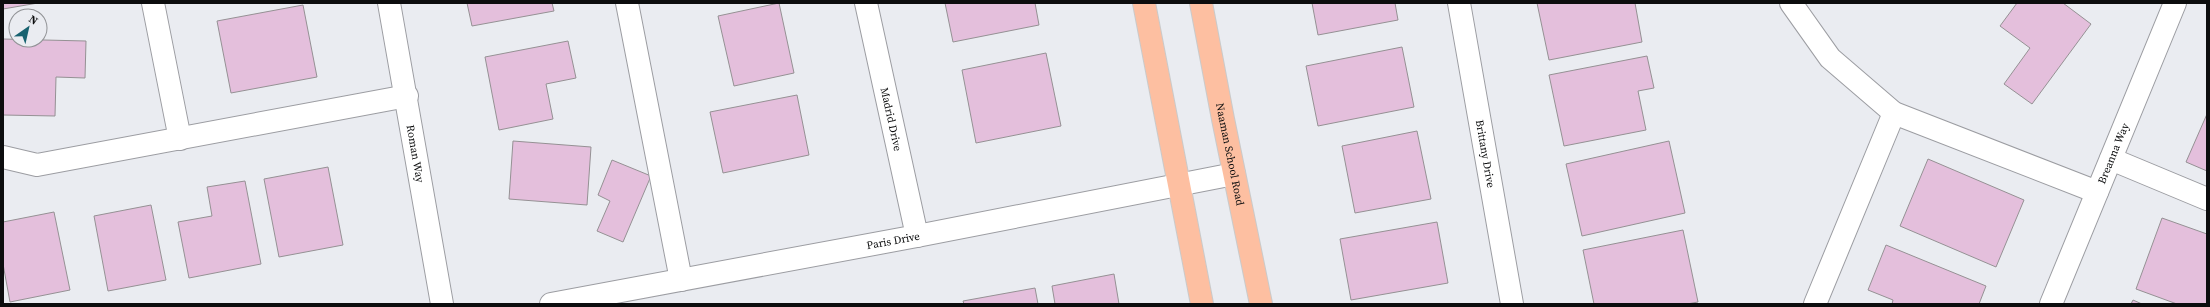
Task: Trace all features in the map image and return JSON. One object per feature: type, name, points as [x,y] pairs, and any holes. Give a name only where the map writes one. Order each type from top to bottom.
[{"type":"main road","points":[[1144,3],[1202,304]]},
{"type":"main road","name":"Naaman School Road","points":[[1201,3],[1261,304]]},
{"type":"street","points":[[153,3],[180,139]]},
{"type":"street","name":"Roman Way","points":[[389,3],[407,96],[442,304]]},
{"type":"street","points":[[627,3],[681,280]]},
{"type":"street","name":"Madrid Drive","points":[[866,3],[917,236]]},
{"type":"street","name":"Brittany Drive","points":[[1459,3],[1512,304]]},
{"type":"street","points":[[1791,3],[1830,58],[1894,113],[2097,192]]},
{"type":"street","name":"Breanna Way","points":[[2051,304],[2175,3]]},
{"type":"street","points":[[3,157],[37,165],[407,96]]},
{"type":"street","points":[[1815,304],[1894,113]]},
{"type":"street","points":[[2111,159],[2207,199]]},
{"type":"street","name":"Paris Drive","points":[[551,304],[917,236],[1234,174]]},
{"type":"building","points":[[3,3],[38,3],[8,8],[3,9]]},
{"type":"building","points":[[467,3],[552,3],[554,11],[472,26]]},
{"type":"building","points":[[779,3],[794,73],[734,86],[718,16]]},
{"type":"building","points":[[945,3],[1035,3],[1039,25],[953,42]]},
{"type":"building","points":[[1312,3],[1395,3],[1398,20],[1318,35]]},
{"type":"building","points":[[1537,3],[1635,3],[1642,42],[1549,60]]},
{"type":"building","points":[[2017,3],[2063,3],[2091,24],[2032,104],[2004,84],[2030,48],[2000,26]]},
{"type":"building","points":[[303,5],[317,77],[231,93],[217,21]]},
{"type":"building","points":[[3,39],[8,39],[8,48],[48,48],[48,40],[86,41],[85,78],[56,77],[55,116],[3,115]]},
{"type":"building","points":[[568,41],[576,78],[546,84],[553,119],[499,130],[485,57]]},
{"type":"building","points":[[1402,47],[1414,107],[1318,126],[1306,66]]},
{"type":"building","points":[[1046,53],[1061,126],[976,143],[962,70]]},
{"type":"building","points":[[1647,56],[1654,88],[1638,91],[1646,130],[1564,146],[1549,75]]},
{"type":"building","points":[[797,95],[809,155],[723,173],[710,112]]},
{"type":"building","points":[[2207,114],[2207,171],[2186,162]]},
{"type":"building","points":[[1417,131],[1431,199],[1355,213],[1342,146]]},
{"type":"building","points":[[513,141],[591,147],[587,205],[509,199]]},
{"type":"building","points":[[1669,141],[1685,213],[1582,236],[1566,164]]},
{"type":"building","points":[[1928,159],[2024,200],[1996,267],[1900,226]]},
{"type":"building","points":[[612,160],[651,176],[623,242],[597,231],[610,201],[598,195]]},
{"type":"building","points":[[328,167],[343,245],[279,257],[264,179]]},
{"type":"building","points":[[245,181],[261,264],[189,278],[178,222],[212,216],[207,187]]},
{"type":"building","points":[[151,205],[166,280],[108,291],[94,216]]},
{"type":"building","points":[[54,212],[70,290],[10,302],[3,264],[3,222]]},
{"type":"building","points":[[2162,218],[2207,234],[2207,304],[2177,304],[2136,289]]},
{"type":"building","points":[[1437,222],[1448,283],[1351,300],[1340,239]]},
{"type":"building","points":[[1683,230],[1698,302],[1687,304],[1594,304],[1583,250]]},
{"type":"building","points":[[1886,245],[1986,286],[1979,304],[1892,304],[1893,300],[1868,290]]},
{"type":"building","points":[[1114,274],[1119,304],[1055,304],[1052,286]]},
{"type":"building","points":[[1035,288],[1038,304],[964,304],[963,301]]},
{"type":"building","points":[[2133,300],[2142,304],[2131,304]]}]
